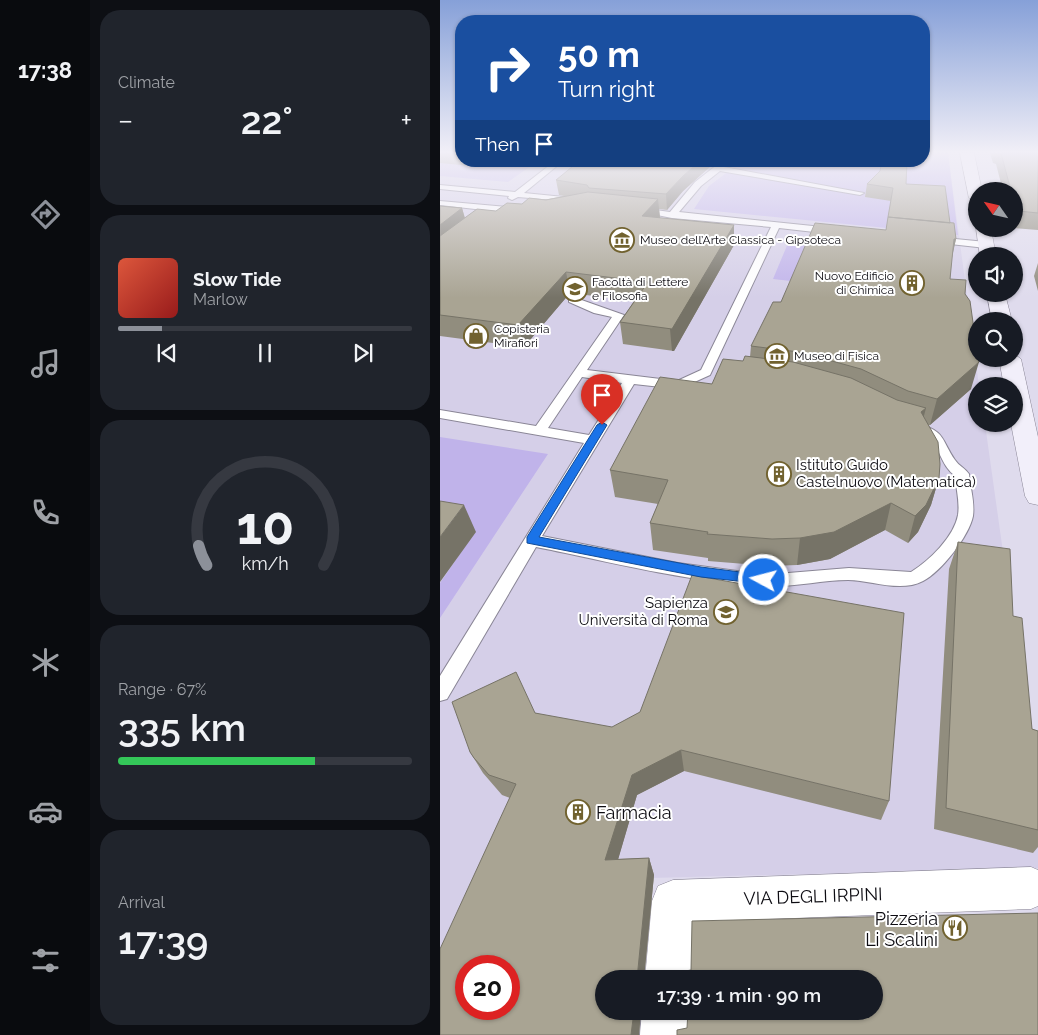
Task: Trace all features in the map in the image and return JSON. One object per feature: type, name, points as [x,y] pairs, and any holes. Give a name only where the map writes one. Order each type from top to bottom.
[{"type":"main road","points":[[1012,367],[1038,496]]},
{"type":"street","name":"VIA DEGLI IRPINI","points":[[669,970],[673,901],[1031,888]]},
{"type":"street","points":[[664,1035],[665,1020]]},
{"type":"lane","points":[[488,218],[508,201]]},
{"type":"lane","points":[[568,210],[580,205],[569,201]]},
{"type":"lane","points":[[672,215],[682,201]]},
{"type":"lane","points":[[440,202],[527,212]]},
{"type":"lane","points":[[634,211],[848,232]]},
{"type":"lane","points":[[706,372],[776,225]]},
{"type":"lane","points":[[922,239],[986,243]]},
{"type":"lane","points":[[539,431],[619,315],[598,311],[573,300]]},
{"type":"lane","points":[[580,373],[679,385],[706,372],[719,374]]},
{"type":"lane","points":[[440,692],[630,380]]},
{"type":"lane","points":[[440,414],[592,440]]},
{"type":"lane","points":[[531,540],[701,572],[764,580],[792,580],[838,574],[870,574],[898,579],[916,577],[926,570],[947,547],[965,515],[962,474],[950,464],[942,445],[934,435],[926,430],[908,426]]},
{"type":"shaded area","name":"Sapienza Università di Roma","points":[[440,201],[954,201],[969,312],[968,367],[976,367],[978,377],[968,377],[968,432],[986,432],[1038,801],[1038,868],[613,879],[600,970],[595,970],[595,1007],[591,1035],[440,1035]]},
{"type":"shaded area","points":[[699,201],[954,201],[958,235],[694,209]]},
{"type":"shaded area","points":[[791,236],[868,244],[800,282],[773,279]]},
{"type":"shaded area","points":[[440,437],[548,454],[440,618],[440,583],[475,532],[440,525]]},
{"type":"building","name":"Facoltà di Lettere e Filosofia","points":[[525,201],[656,201],[642,216],[734,225],[672,329],[620,322],[648,282],[566,272],[518,325],[440,315],[440,236],[477,209],[496,211],[507,203],[522,204]]},
{"type":"building","points":[[891,201],[947,201],[950,223],[888,217]]},
{"type":"building","points":[[1023,201],[1038,201],[1038,213],[1023,211]]},
{"type":"building","points":[[440,206],[462,208],[440,225]]},
{"type":"building","points":[[888,217],[954,223],[956,239],[954,239],[950,279],[966,280],[965,294],[968,302],[970,302],[972,312],[968,312],[968,367],[973,367],[937,399],[908,391],[861,369],[799,352],[751,346],[773,302],[781,302],[815,223],[886,230]]},
{"type":"building","name":"Istituto Guido Castelnuovo (Matematica)","points":[[745,356],[793,362],[851,378],[897,400],[926,408],[921,412],[938,442],[940,464],[939,478],[926,505],[915,516],[891,503],[834,532],[800,538],[772,539],[707,534],[708,532],[650,523],[668,480],[610,470],[660,377],[712,384],[723,359],[743,361]]},
{"type":"building","points":[[440,501],[464,505],[440,537]]},
{"type":"building","points":[[958,542],[1010,549],[1013,616],[1022,618],[1032,729],[1038,731],[1038,830],[946,808]]},
{"type":"building","name":"Farmacia","points":[[692,575],[904,613],[889,801],[681,750],[632,775],[605,860],[649,858],[638,970],[595,970],[595,1020],[633,1020],[631,1035],[440,1035],[440,949],[516,784],[489,775],[474,758],[470,752],[452,702],[516,672],[535,713],[612,727],[640,712]]},
{"type":"building","points":[[1038,913],[1038,1035],[677,1035],[677,1030],[687,1028],[687,1020],[883,1020],[883,970],[691,970],[692,921]]},
{"type":"place","name":"Museo dell’Arte Classica - Gipsoteca","points":[[622,240]]},
{"type":"place","name":"Nuovo Edificio di Chimica","points":[[912,283]]},
{"type":"place","name":"Facoltà di Lettere e Filosofia","points":[[575,289]]},
{"type":"place","name":"Copisteria Mirafiori","points":[[476,336]]},
{"type":"place","name":"Museo di Fisica","points":[[777,356]]},
{"type":"place","name":"Istituto Guido Castelnuovo (Matematica)","points":[[779,474]]},
{"type":"place","name":"Sapienza Università di Roma","points":[[726,612]]},
{"type":"place","name":"Farmacia","points":[[578,812]]},
{"type":"place","name":"Pizzeria Li Scalini","points":[[955,928]]},
{"type":"route","points":[[602,425],[531,540],[701,572],[764,580]]}]
